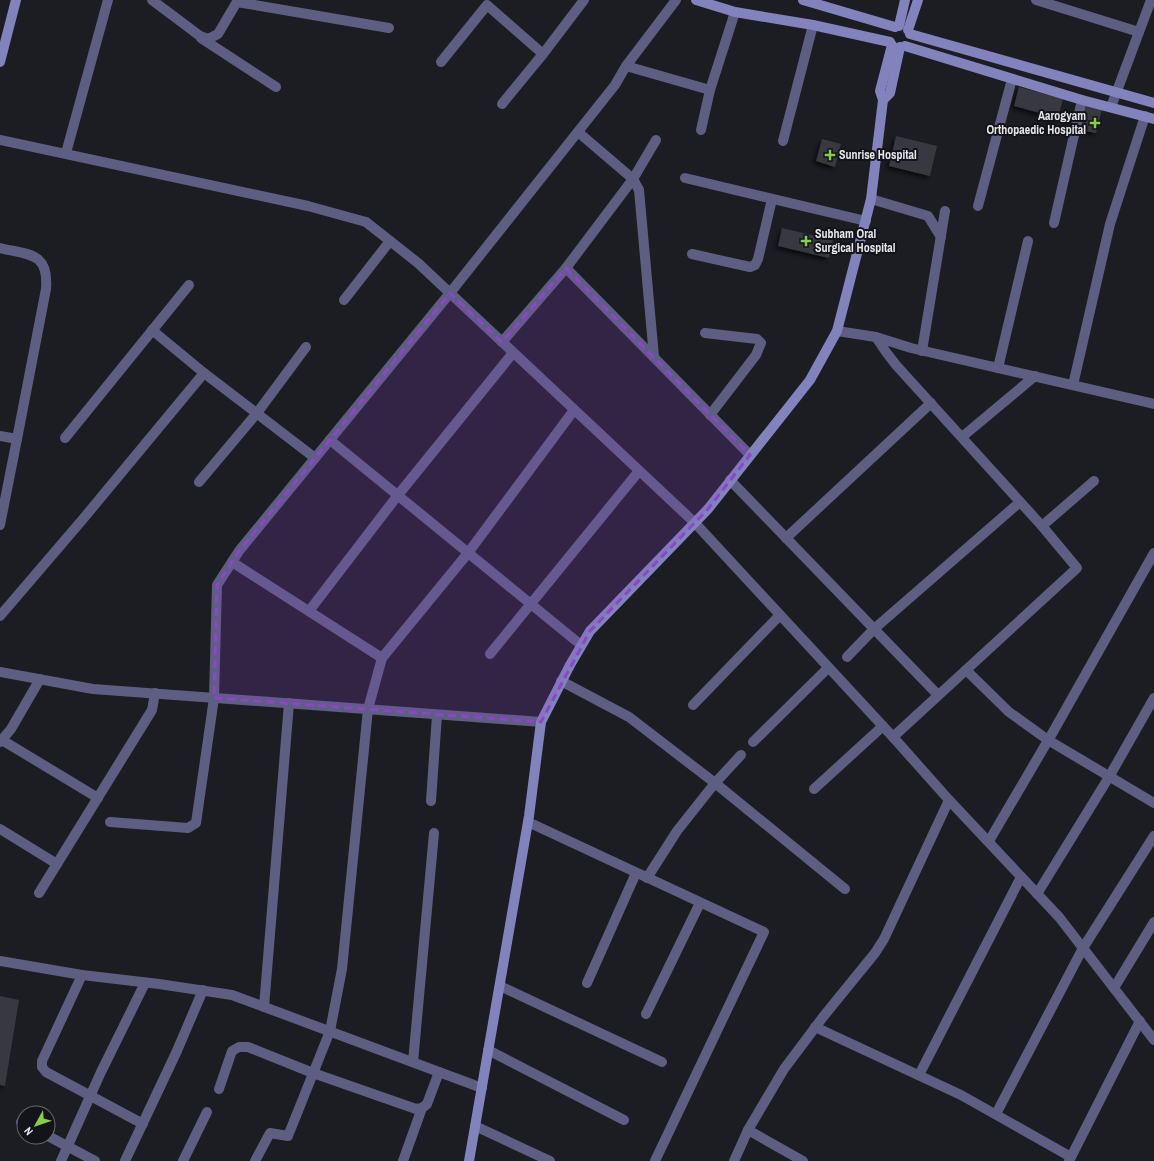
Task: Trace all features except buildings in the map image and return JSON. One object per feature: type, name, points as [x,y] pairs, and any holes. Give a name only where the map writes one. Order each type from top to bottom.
[{"type":"main road","points":[[0,62],[16,0]]},
{"type":"main road","points":[[696,0],[735,12],[814,26],[897,45],[1082,100],[1149,117]]},
{"type":"main road","points":[[803,0],[1154,103]]},
{"type":"main road","points":[[897,45],[910,40],[903,29],[905,0]]},
{"type":"main road","points":[[903,29],[918,0]]},
{"type":"main road","points":[[469,1161],[528,822],[541,722],[561,681],[590,631],[708,510],[730,480],[810,380],[838,331],[871,198],[883,100],[890,93],[897,45],[889,35],[892,29],[903,29]]},
{"type":"street","points":[[66,153],[108,0]]},
{"type":"street","points":[[152,0],[200,36],[276,87]]},
{"type":"street","points":[[502,104],[543,54],[584,0]]},
{"type":"street","points":[[110,822],[188,828],[196,823],[214,698],[217,585],[239,551],[450,293],[578,132],[676,0]]},
{"type":"street","points":[[1036,0],[1139,32]]},
{"type":"street","points":[[1111,108],[1151,0]]},
{"type":"street","points":[[200,36],[208,39],[218,34],[238,1],[389,28]]},
{"type":"street","points":[[441,62],[487,5],[543,54]]},
{"type":"street","points":[[701,130],[710,90],[735,12]]},
{"type":"street","points":[[783,141],[814,26]]},
{"type":"street","points":[[626,66],[710,90]]},
{"type":"street","points":[[978,206],[1012,79]]},
{"type":"street","points":[[1054,223],[1082,100]]},
{"type":"street","points":[[1073,385],[1110,224],[1149,117]]},
{"type":"street","points":[[578,132],[633,179],[639,190],[654,357]]},
{"type":"street","points":[[0,140],[308,206],[366,222],[418,263],[695,523],[828,668],[894,737],[949,800],[989,841],[1059,918],[1154,1040]]},
{"type":"street","points":[[502,342],[566,268],[633,179],[656,140]]},
{"type":"street","points":[[685,178],[866,222]]},
{"type":"street","points":[[871,198],[928,216],[941,237]]},
{"type":"street","points":[[692,254],[750,267],[755,265],[758,259],[772,199]]},
{"type":"street","points":[[922,351],[945,211]]},
{"type":"street","points":[[344,300],[390,241]]},
{"type":"street","points":[[998,368],[1028,241]]},
{"type":"street","points":[[0,248],[37,258],[43,264],[47,275],[46,289],[0,525]]},
{"type":"street","points":[[566,268],[750,455]]},
{"type":"street","points":[[65,438],[189,285]]},
{"type":"street","points":[[152,330],[204,373],[315,458]]},
{"type":"street","points":[[838,331],[876,337],[922,351],[1154,404]]},
{"type":"street","points":[[704,333],[757,339],[761,343],[756,355],[710,415]]},
{"type":"street","points":[[876,337],[896,365],[1042,526],[1076,568],[894,737]]},
{"type":"street","points":[[199,482],[257,413],[306,347]]},
{"type":"street","points":[[309,611],[398,496],[513,352]]},
{"type":"street","points":[[0,616],[83,519],[204,373]]},
{"type":"street","points":[[962,437],[1035,376]]},
{"type":"street","points":[[786,538],[931,403]]},
{"type":"street","points":[[255,1161],[270,1133],[288,1136],[330,1031],[342,970],[368,709],[382,658],[468,553],[574,410]]},
{"type":"street","points":[[0,436],[16,439]]},
{"type":"street","points":[[330,440],[582,645]]},
{"type":"street","points":[[490,654],[639,471]]},
{"type":"street","points":[[730,480],[938,695]]},
{"type":"street","points":[[1042,526],[1094,481]]},
{"type":"street","points":[[846,657],[874,629],[1020,502]]},
{"type":"street","points":[[989,841],[1154,553]]},
{"type":"street","points":[[232,562],[382,658]]},
{"type":"street","points":[[693,705],[780,615]]},
{"type":"street","points":[[753,742],[828,668]]},
{"type":"street","points":[[966,670],[1009,712],[1048,740],[1154,804]]},
{"type":"street","points":[[0,672],[93,689],[541,722]]},
{"type":"street","points":[[40,679],[11,729],[1,741],[98,798]]},
{"type":"street","points":[[561,681],[629,717],[715,783],[845,890]]},
{"type":"street","points":[[39,893],[152,710],[155,694]]},
{"type":"street","points":[[1037,894],[1109,777],[1154,698]]},
{"type":"street","points":[[264,1007],[289,703]]},
{"type":"street","points":[[431,801],[437,714]]},
{"type":"street","points":[[814,789],[883,726]]},
{"type":"street","points":[[647,878],[677,831],[715,783],[741,755]]},
{"type":"street","points":[[734,1161],[748,1130],[784,1069],[884,939],[949,800]]},
{"type":"street","points":[[528,822],[764,932],[655,1161]]},
{"type":"street","points":[[0,829],[57,864]]},
{"type":"street","points":[[414,1062],[434,833]]},
{"type":"street","points":[[996,1114],[1083,948],[1154,836]]},
{"type":"street","points":[[587,983],[636,873]]},
{"type":"street","points":[[918,1075],[1021,877]]},
{"type":"street","points":[[646,1014],[700,903]]},
{"type":"street","points":[[1114,988],[1154,922]]},
{"type":"street","points":[[0,961],[82,975],[204,990],[232,995],[482,1088]]},
{"type":"street","points":[[82,975],[42,1061],[42,1067],[46,1072],[143,1124]]},
{"type":"street","points":[[61,1161],[90,1096],[145,983]]},
{"type":"street","points":[[500,986],[662,1062]]},
{"type":"street","points":[[125,1161],[204,990]]},
{"type":"street","points":[[815,1027],[961,1095],[996,1114],[1070,1159],[1140,1021]]},
{"type":"street","points":[[219,1089],[232,1051],[239,1046],[248,1047],[314,1073],[416,1109],[422,1108],[427,1104],[439,1072]]},
{"type":"street","points":[[488,1050],[624,1120]]},
{"type":"street","points":[[403,1161],[422,1108]]},
{"type":"street","points":[[183,1161],[207,1112]]},
{"type":"street","points":[[475,1126],[550,1161]]},
{"type":"street","points":[[748,1130],[803,1161]]},
{"type":"street","points":[[56,1140],[96,1161]]},
{"type":"highlighted area","points":[[566,268],[750,455],[708,509],[590,631],[541,722],[214,698],[217,585],[239,551],[450,293],[502,342]]},
{"type":"place","name":"Aarogyam Orthopaedic Hospital","points":[[1095,123]]},
{"type":"place","name":"Sunrise Hospital","points":[[830,155]]},
{"type":"place","name":"Subham Oral Surgical Hospital","points":[[806,241]]}]
